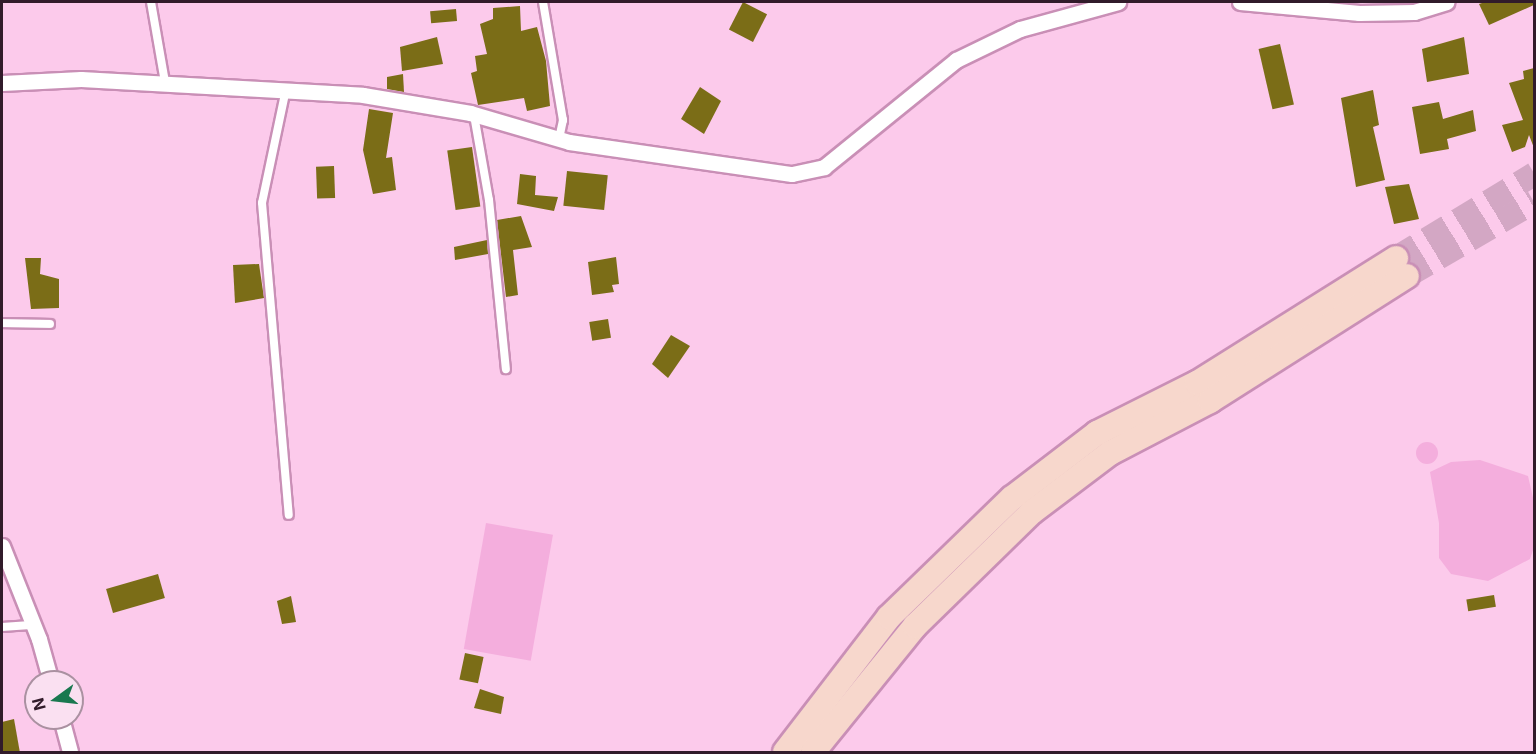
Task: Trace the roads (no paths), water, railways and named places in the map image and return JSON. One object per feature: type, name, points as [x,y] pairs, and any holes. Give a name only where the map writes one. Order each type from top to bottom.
[{"type":"highway","points":[[785,753],[889,617],[1012,498],[1097,433],[1197,383],[1402,267],[1210,401],[1110,453],[1032,512],[915,626],[813,753]]},
{"type":"street","points":[[2,83],[81,79],[363,95],[474,115],[559,139],[668,160],[792,174],[824,168],[956,60],[1020,29],[1118,2]]},
{"type":"street","points":[[1240,2],[1359,13],[1414,12],[1446,2]]},
{"type":"street","points":[[2,546],[34,625],[47,670]]},
{"type":"street","points":[[64,730],[70,753]]},
{"type":"lane","points":[[151,2],[165,82]]},
{"type":"lane","points":[[543,2],[562,120],[559,139]]},
{"type":"lane","points":[[286,89],[262,203],[288,515]]},
{"type":"lane","points":[[474,115],[489,200],[506,369]]},
{"type":"lane","points":[[2,323],[50,324]]},
{"type":"lane","points":[[2,627],[34,625]]},
{"type":"tunnel","points":[[1396,258],[1534,174]]},
{"type":"tunnel","points":[[1407,276],[1534,202]]}]
